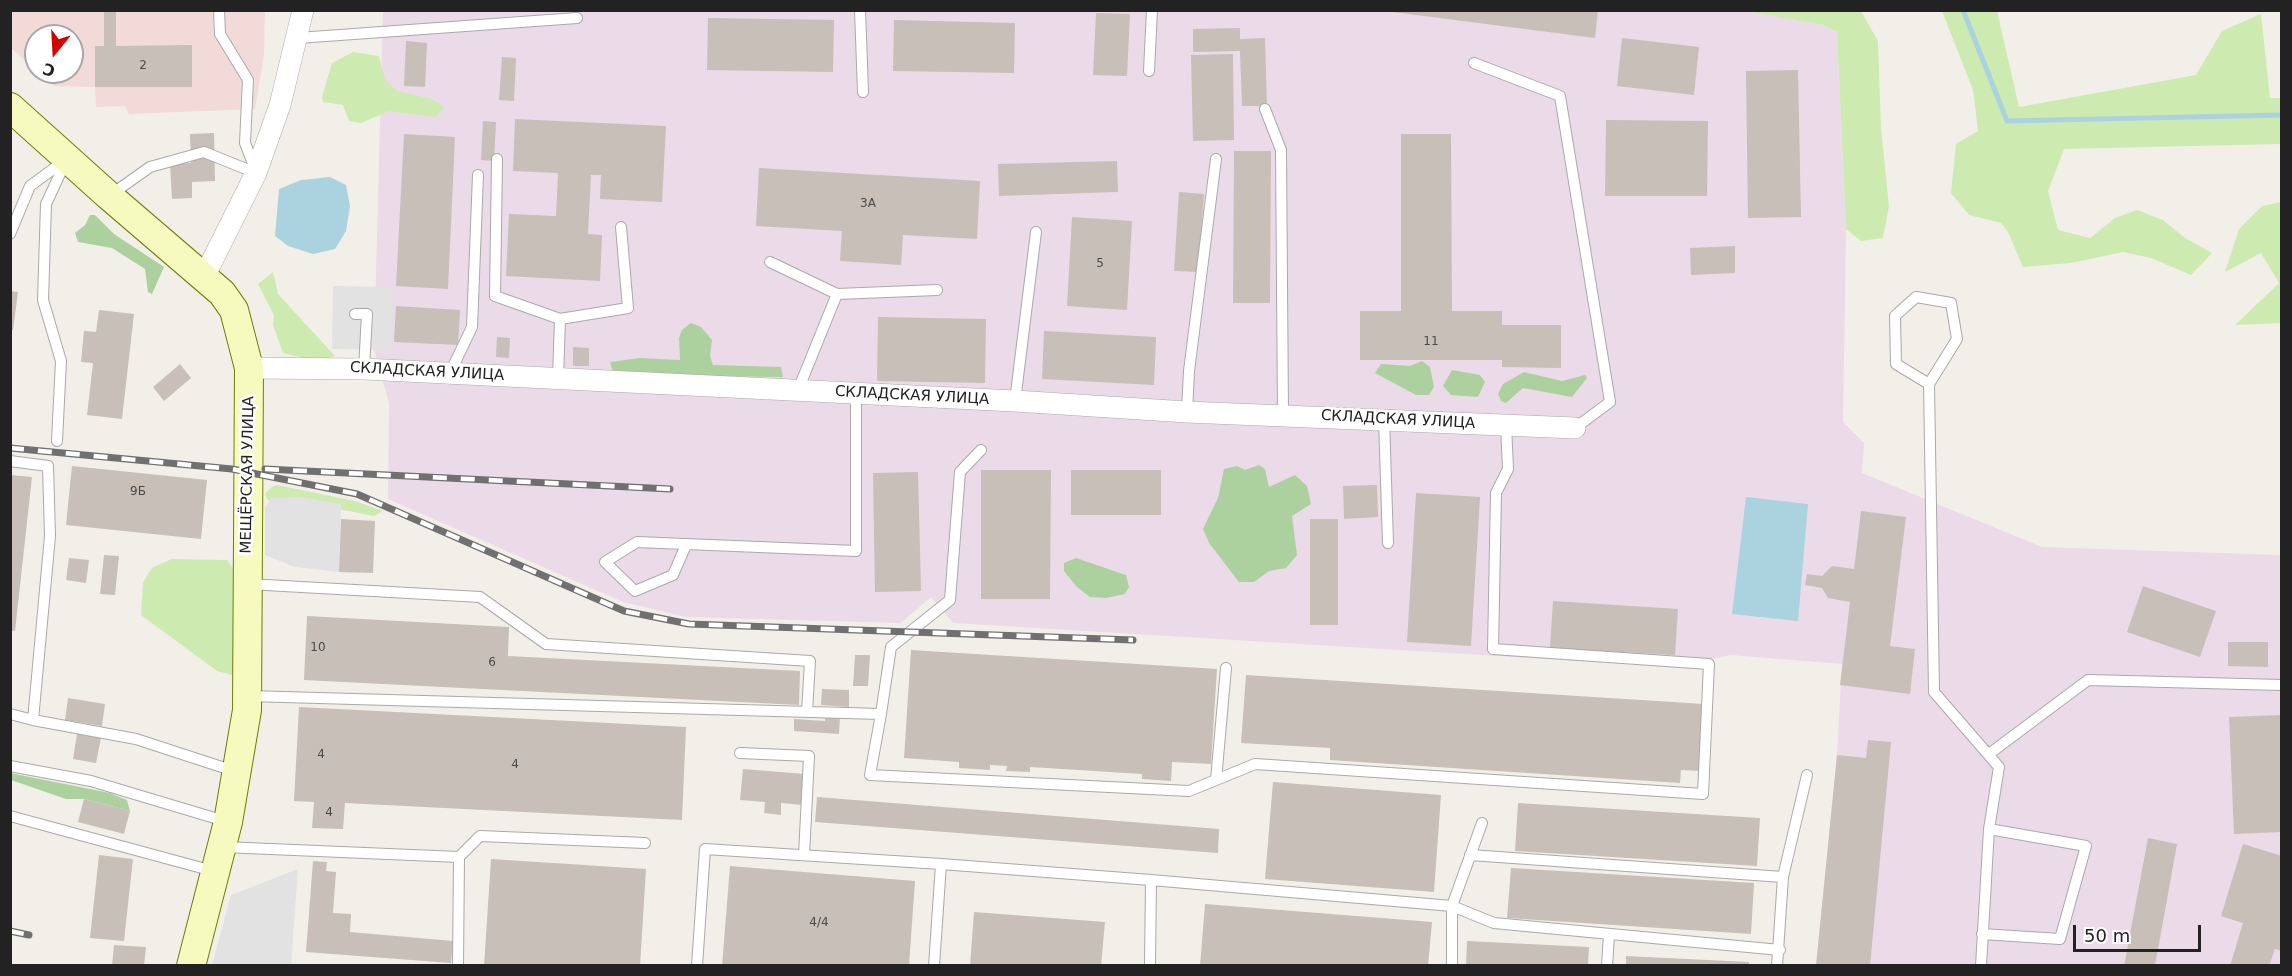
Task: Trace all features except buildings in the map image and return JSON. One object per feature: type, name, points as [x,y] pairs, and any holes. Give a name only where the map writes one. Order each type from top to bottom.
[{"type":"main road","name":"МЕЩЁРСКАЯ УЛИЦА","points":[[10,107],[108,196],[205,275],[222,292],[234,310],[249,368],[248,696],[237,772],[222,847],[191,966]]},
{"type":"street","points":[[205,275],[256,173],[280,105],[303,10]]},
{"type":"street","name":"СКЛАДСКАЯ УЛИЦА","points":[[249,368],[364,369],[1015,401],[1187,412],[1283,414],[1575,428]]},
{"type":"lane","points":[[219,10],[220,34],[248,80],[245,142],[256,173]]},
{"type":"lane","points":[[860,10],[863,92]]},
{"type":"lane","points":[[1149,71],[1152,10]]},
{"type":"lane","points":[[298,38],[577,18]]},
{"type":"lane","points":[[1474,63],[1560,96],[1610,402],[1575,428]]},
{"type":"lane","points":[[1265,109],[1281,150],[1283,414]]},
{"type":"lane","points":[[108,196],[150,167],[204,152],[256,173]]},
{"type":"lane","points":[[10,234],[30,186],[67,159]]},
{"type":"lane","points":[[57,441],[61,360],[43,300],[46,204],[67,159]]},
{"type":"lane","points":[[497,159],[495,296],[560,319],[628,308],[621,227]]},
{"type":"lane","points":[[1187,412],[1189,371],[1216,159]]},
{"type":"lane","points":[[450,373],[472,327],[478,175]]},
{"type":"lane","points":[[1015,401],[1036,232]]},
{"type":"lane","points":[[770,262],[837,294],[938,290]]},
{"type":"lane","points":[[798,390],[837,294]]},
{"type":"lane","points":[[1929,384],[1896,364],[1895,316],[1916,297],[1951,303],[1957,339],[1929,384],[1934,692],[1999,767],[1989,829],[1981,966]]},
{"type":"lane","points":[[355,314],[367,314],[364,369]]},
{"type":"lane","points":[[558,378],[560,319]]},
{"type":"lane","points":[[686,545],[673,575],[636,591],[605,562],[637,542],[856,551],[855,393]]},
{"type":"lane","points":[[1384,419],[1388,543]]},
{"type":"lane","points":[[981,450],[960,472],[950,600],[891,647],[882,714],[870,776],[1189,791],[1255,764],[1703,795],[1709,664],[1493,649],[1496,493],[1508,469],[1506,425]]},
{"type":"lane","points":[[10,460],[48,466],[50,536],[33,720]]},
{"type":"lane","points":[[248,584],[480,597],[546,644],[810,661],[807,712]]},
{"type":"lane","points":[[1216,780],[1226,668]]},
{"type":"lane","points":[[1989,754],[2088,680],[2282,685]]},
{"type":"lane","points":[[248,696],[882,714]]},
{"type":"lane","points":[[10,714],[136,739],[237,772]]},
{"type":"lane","points":[[740,753],[808,756],[804,855]]},
{"type":"lane","points":[[10,766],[91,781],[222,847]]},
{"type":"lane","points":[[1777,966],[1784,877],[1807,775]]},
{"type":"lane","points":[[10,816],[222,847],[459,857]]},
{"type":"lane","points":[[1452,966],[1452,906],[1482,823]]},
{"type":"lane","points":[[1982,934],[2060,939],[2086,846],[1989,829]]},
{"type":"lane","points":[[458,966],[459,857],[480,836],[645,843]]},
{"type":"lane","points":[[697,966],[705,849],[1151,880],[1452,906],[1494,923],[1780,950]]},
{"type":"lane","points":[[1470,855],[1784,877]]},
{"type":"lane","points":[[934,966],[941,864]]},
{"type":"lane","points":[[1150,966],[1151,880]]},
{"type":"lane","points":[[1607,966],[1609,934]]},
{"type":"shaded area","points":[[1748,10],[1823,25],[1837,32],[1846,229],[1843,422],[1864,443],[1862,473],[2042,547],[2281,555],[2281,965],[1816,965],[1837,755],[1842,664],[1730,655],[1680,667],[953,623],[931,597],[901,623],[686,617],[623,602],[388,499],[389,403],[374,349],[383,11]]},
{"type":"shaded area","points":[[11,11],[265,11],[264,55],[255,109],[129,114],[125,106],[96,107],[95,87],[54,86],[52,84],[84,84],[84,24],[24,24],[24,59],[11,48]]},
{"type":"shaded area","points":[[333,286],[392,287],[391,350],[332,349]]},
{"type":"shaded area","points":[[301,497],[341,504],[339,572],[295,567],[265,555],[265,508],[271,498]]},
{"type":"shaded area","points":[[298,869],[291,965],[212,965],[231,895]]},
{"type":"green space","points":[[1748,11],[1861,11],[1878,41],[1881,129],[1889,206],[1883,238],[1861,241],[1846,229],[1837,32],[1823,25]]},
{"type":"green space","points":[[1942,11],[1997,11],[2019,107],[2196,75],[2222,31],[2261,14],[2270,98],[2281,98],[2281,144],[2064,149],[2048,191],[2058,230],[2090,238],[2115,218],[2137,210],[2163,220],[2185,238],[2212,253],[2191,275],[2151,258],[2123,252],[2071,263],[2023,267],[2008,232],[2001,223],[1969,215],[1951,193],[1956,144],[1978,131],[1973,90]]},
{"type":"green space","points":[[353,52],[379,56],[385,79],[397,91],[432,99],[444,107],[435,117],[389,111],[361,123],[349,121],[343,105],[323,102],[322,97],[332,63]]},
{"type":"green space","points":[[2281,202],[2281,323],[2235,325],[2279,283],[2261,253],[2225,272],[2239,229],[2262,206]]},
{"type":"green space","points":[[90,215],[95,215],[114,234],[164,267],[152,294],[148,292],[145,269],[112,248],[78,242],[75,233],[85,225]]},
{"type":"green space","points":[[273,272],[278,294],[335,356],[318,361],[283,353],[273,325],[274,315],[258,284]]},
{"type":"green space","points":[[691,323],[701,327],[712,340],[710,356],[713,365],[781,367],[783,377],[614,375],[610,362],[640,358],[680,360],[679,338],[682,330]]},
{"type":"green space","points":[[1422,361],[1430,367],[1434,387],[1429,395],[1416,395],[1375,373],[1381,364],[1410,366]]},
{"type":"green space","points":[[1452,370],[1480,375],[1485,382],[1478,397],[1451,395],[1443,386]]},
{"type":"green space","points":[[1524,372],[1562,381],[1585,375],[1587,378],[1572,397],[1523,388],[1506,403],[1501,401],[1498,394],[1503,384]]},
{"type":"green space","points":[[1259,465],[1265,469],[1269,487],[1295,475],[1307,486],[1311,504],[1292,516],[1297,555],[1286,568],[1269,571],[1254,582],[1239,582],[1209,543],[1203,529],[1218,498],[1224,469],[1237,466],[1245,470]]},
{"type":"green space","points":[[277,485],[355,501],[383,511],[374,516],[307,503],[279,504],[268,500],[265,494]]},
{"type":"green space","points":[[1076,558],[1126,575],[1129,587],[1125,594],[1106,598],[1090,597],[1077,587],[1064,571],[1064,563]]},
{"type":"green space","points":[[172,559],[227,560],[239,576],[240,667],[232,675],[217,671],[141,615],[143,583],[153,567]]},
{"type":"green space","points":[[10,773],[110,793],[127,800],[130,811],[84,799],[66,799],[11,780]]},
{"type":"water","points":[[330,177],[346,185],[350,206],[346,231],[335,249],[313,254],[288,246],[275,236],[279,189],[301,180]]},
{"type":"water","points":[[1746,497],[1808,504],[1798,621],[1732,614]]},
{"type":"waterway","points":[[1963,10],[2007,121],[2282,115]]},
{"type":"railway","points":[[10,448],[232,469],[357,494],[624,611],[689,624],[1133,640]]},
{"type":"railway","points":[[265,469],[670,489]]},
{"type":"railway","points":[[10,931],[29,935]]}]
